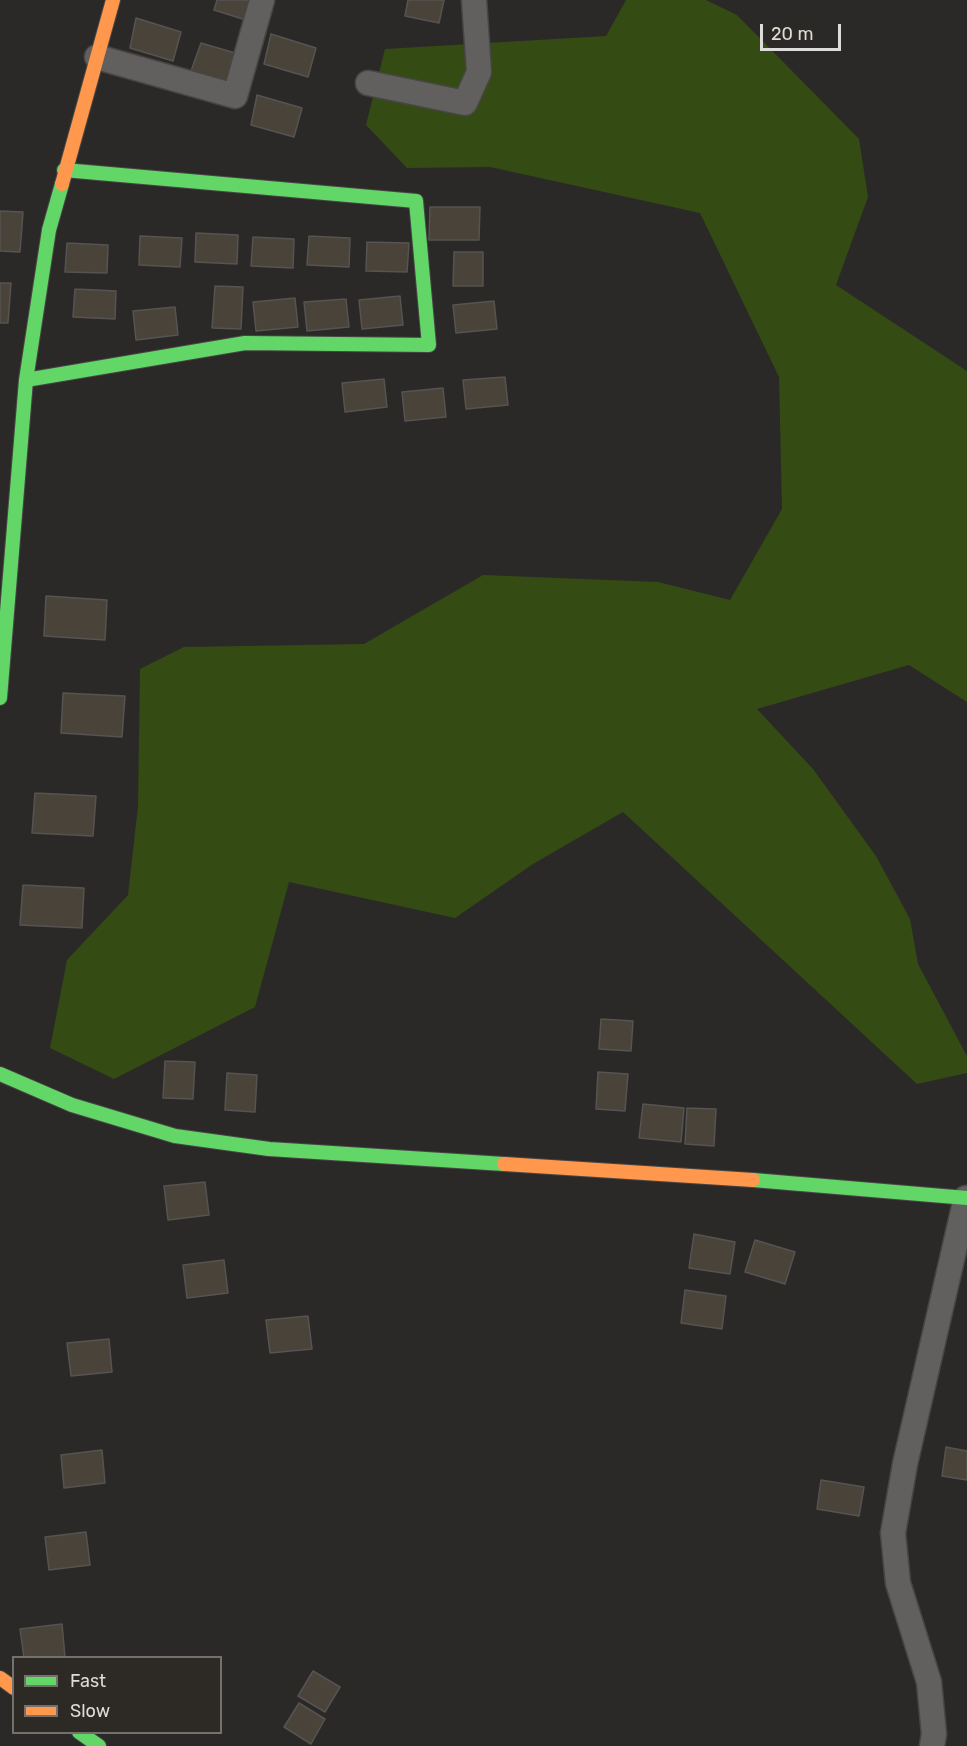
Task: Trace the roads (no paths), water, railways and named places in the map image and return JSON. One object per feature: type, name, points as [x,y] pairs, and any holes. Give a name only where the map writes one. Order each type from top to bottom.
[{"type":"street","points":[[0,698],[26,380],[49,231],[64,170],[113,0]]},
{"type":"street","points":[[97,57],[235,96],[262,0]]},
{"type":"street","points":[[369,83],[465,104],[479,72],[474,0]]},
{"type":"street","points":[[26,380],[245,343],[429,345],[416,201],[64,170]]},
{"type":"street","points":[[0,1074],[72,1105],[175,1136],[269,1149],[842,1186],[967,1198],[905,1464],[893,1533],[898,1583],[929,1682],[934,1734],[932,1746]]},
{"type":"street","points":[[82,1734],[99,1746]]}]
